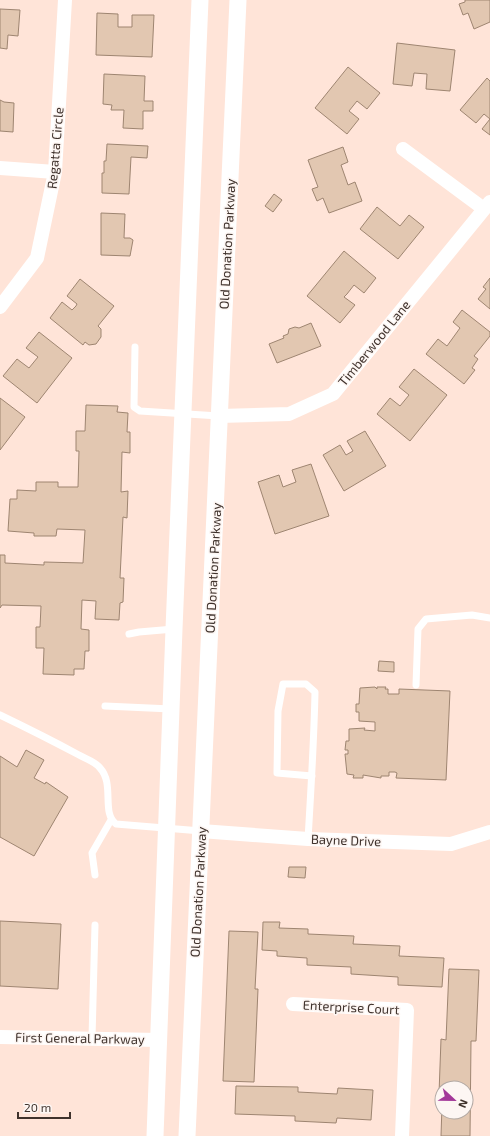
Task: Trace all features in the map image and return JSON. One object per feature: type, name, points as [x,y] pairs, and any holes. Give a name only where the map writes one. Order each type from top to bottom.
[{"type":"street","name":"Regatta Circle","points":[[0,307],[37,258],[55,172],[64,0]]},
{"type":"street","points":[[155,1136],[160,1040],[166,828],[182,414],[200,0]]},
{"type":"street","name":"Old Donation Parkway","points":[[187,1136],[238,0]]},
{"type":"street","points":[[403,149],[487,205]]},
{"type":"street","points":[[0,168],[55,172]]},
{"type":"street","name":"Timberwood Lane","points":[[220,416],[289,414],[333,394],[487,205]]},
{"type":"street","name":"Bayne Drive","points":[[201,831],[308,839],[451,844],[490,832]]},
{"type":"street","name":"Enterprise Court","points":[[293,1004],[407,1010],[402,1136]]},
{"type":"street","name":"First General Parkway","points":[[0,1036],[160,1040]]},
{"type":"lane","points":[[134,347],[134,406],[140,411],[220,416]]},
{"type":"lane","points":[[416,685],[418,629],[426,619],[472,615],[490,618]]},
{"type":"lane","points":[[129,634],[174,629]]},
{"type":"lane","points":[[308,839],[312,776],[315,692],[306,684],[284,684],[278,711],[277,773],[312,776]]},
{"type":"lane","points":[[105,706],[171,709]]},
{"type":"lane","points":[[0,715],[52,740],[100,766],[108,786],[109,815],[111,820],[116,824],[201,831]]},
{"type":"lane","points":[[95,875],[92,852],[111,820]]},
{"type":"lane","points":[[92,1038],[95,925]]},
{"type":"building","points":[[465,0],[490,0],[490,22],[474,29],[468,13],[463,15],[459,4],[465,2]]},
{"type":"building","points":[[0,9],[20,10],[18,36],[8,35],[7,49],[0,48]]},
{"type":"building","points":[[97,13],[118,14],[118,27],[132,27],[132,15],[154,15],[152,57],[96,55]]},
{"type":"building","points":[[397,43],[455,50],[450,91],[426,89],[427,74],[414,73],[412,86],[393,84]]},
{"type":"building","points":[[348,67],[380,93],[367,109],[357,101],[349,111],[359,119],[347,134],[315,108]]},
{"type":"building","points":[[104,74],[145,76],[144,101],[153,101],[153,111],[143,111],[143,129],[123,128],[124,110],[111,110],[112,105],[103,104]]},
{"type":"building","points":[[487,78],[490,81],[490,119],[484,114],[476,123],[460,110]]},
{"type":"building","points":[[0,100],[14,103],[13,132],[0,131]]},
{"type":"building","points":[[490,119],[490,135],[482,129]]},
{"type":"building","points":[[107,144],[148,146],[147,158],[131,157],[129,194],[102,193],[102,173],[104,173],[104,161],[106,161]]},
{"type":"building","points":[[343,147],[348,162],[341,165],[348,185],[355,182],[362,201],[329,213],[323,198],[317,201],[312,189],[318,187],[308,160]]},
{"type":"building","points":[[274,194],[282,200],[273,212],[265,206]]},
{"type":"building","points":[[377,207],[400,226],[409,215],[424,227],[398,259],[360,229]]},
{"type":"building","points":[[101,213],[125,214],[124,238],[130,238],[133,240],[130,256],[101,255]]},
{"type":"building","points":[[344,251],[376,278],[364,293],[354,285],[344,297],[355,305],[340,323],[307,296]]},
{"type":"building","points":[[490,278],[490,309],[478,299],[486,289],[483,287]]},
{"type":"building","points":[[80,279],[114,306],[98,326],[101,329],[101,337],[96,344],[89,345],[85,342],[83,345],[50,318],[62,302],[72,310],[76,306],[77,304],[67,296]]},
{"type":"building","points":[[462,310],[490,332],[490,336],[474,356],[478,359],[472,368],[475,370],[464,384],[426,354],[438,339],[447,346],[460,328],[453,322]]},
{"type":"building","points":[[311,323],[321,346],[277,363],[269,344],[284,338],[283,336],[288,334],[289,329],[295,327],[299,328]]},
{"type":"building","points":[[39,332],[72,358],[37,403],[3,376],[17,359],[29,368],[38,357],[26,348]]},
{"type":"building","points":[[414,369],[447,395],[410,441],[377,414],[390,398],[400,406],[409,395],[399,387]]},
{"type":"building","points":[[0,398],[25,417],[0,450]]},
{"type":"building","points":[[86,405],[118,406],[117,412],[128,413],[127,432],[130,432],[130,453],[122,452],[121,492],[128,491],[127,518],[123,517],[120,578],[124,578],[123,602],[120,603],[119,620],[95,619],[96,601],[82,600],[81,629],[89,630],[89,651],[85,651],[84,669],[74,669],[74,675],[43,674],[44,648],[36,648],[36,627],[40,627],[41,606],[2,605],[0,608],[0,555],[5,555],[5,563],[44,565],[44,562],[83,563],[85,530],[57,529],[56,536],[34,536],[34,533],[8,531],[10,499],[17,499],[17,490],[36,491],[36,482],[58,482],[58,487],[78,487],[79,451],[76,451],[76,431],[85,431]]},
{"type":"building","points":[[365,431],[386,466],[344,491],[323,455],[340,445],[346,455],[353,451],[347,441]]},
{"type":"building","points":[[311,464],[329,516],[275,534],[258,482],[279,475],[283,487],[296,482],[292,470]]},
{"type":"building","points":[[379,661],[394,662],[394,672],[378,671]]},
{"type":"building","points":[[375,687],[377,689],[377,687],[386,687],[385,689],[388,689],[388,694],[399,694],[399,689],[450,691],[446,780],[396,778],[397,773],[395,772],[389,772],[389,776],[381,776],[381,778],[363,775],[363,778],[353,778],[354,775],[347,774],[345,754],[348,754],[348,750],[345,750],[346,741],[349,741],[349,729],[365,728],[364,730],[375,731],[375,722],[359,721],[359,712],[356,712],[356,704],[359,704],[360,688]]},
{"type":"building","points":[[26,750],[44,760],[34,778],[45,784],[46,782],[68,797],[34,856],[0,837],[0,756],[17,767]]},
{"type":"building","points":[[289,867],[306,867],[305,878],[288,877]]},
{"type":"building","points":[[0,921],[61,924],[58,989],[0,986]]},
{"type":"building","points":[[263,922],[280,922],[279,928],[308,929],[308,934],[354,936],[353,944],[400,946],[399,956],[444,958],[442,987],[398,985],[398,977],[351,974],[351,967],[307,965],[307,958],[277,956],[277,951],[262,950]]},
{"type":"building","points":[[229,931],[258,932],[255,989],[258,989],[254,1082],[223,1081]]},
{"type":"building","points":[[449,969],[479,970],[476,1041],[471,1041],[471,1080],[440,1080],[441,1039],[446,1040]]},
{"type":"building","points":[[236,1086],[298,1087],[298,1092],[337,1094],[338,1088],[373,1090],[371,1120],[337,1118],[336,1123],[295,1121],[295,1116],[235,1114]]},
{"type":"building","points":[[442,1120],[470,1120],[470,1136],[441,1136]]}]
